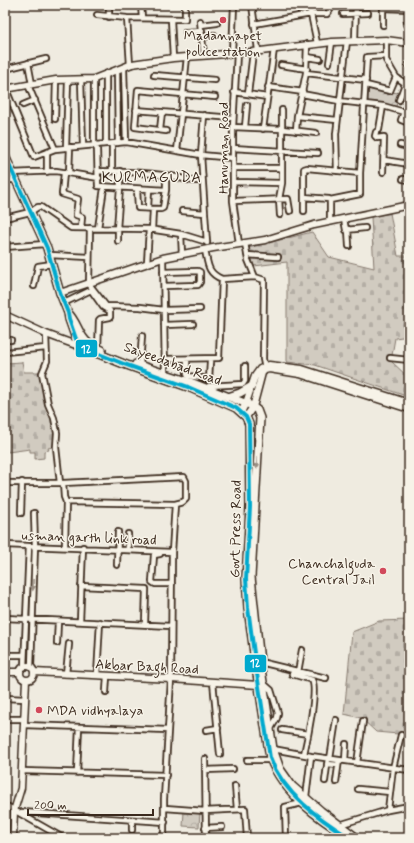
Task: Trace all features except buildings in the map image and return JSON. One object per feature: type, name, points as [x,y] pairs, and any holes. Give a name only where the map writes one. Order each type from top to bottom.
[{"type":"main road","points":[[5,156],[46,244],[60,293],[68,313],[74,318],[80,343]]},
{"type":"main road","name":"Sayeedabad Road","points":[[80,343],[209,388],[249,405]]},
{"type":"main road","name":"Sayeedabad Road","points":[[80,343],[124,364],[188,387],[241,412]]},
{"type":"main road","points":[[228,397],[240,393],[252,386]]},
{"type":"main road","points":[[249,405],[257,410],[260,418],[251,577],[261,684],[273,749],[277,762],[286,778],[304,800]]},
{"type":"main road","name":"Govt Press Road","points":[[241,412],[249,424],[250,507],[246,579],[248,608],[261,684],[270,760],[275,771],[284,784],[339,831],[350,838]]},
{"type":"main road","points":[[339,831],[356,838]]},
{"type":"street","points":[[109,5],[109,16]]},
{"type":"street","points":[[141,5],[142,18]]},
{"type":"street","points":[[97,16],[185,19],[185,5]]},
{"type":"street","name":"Hanuman Road","points":[[234,5],[234,92],[232,127],[233,201],[242,244],[256,276],[264,280],[262,359],[265,368]]},
{"type":"street","points":[[248,94],[255,51],[252,5]]},
{"type":"street","points":[[309,5],[317,43]]},
{"type":"street","points":[[254,24],[311,14],[327,14],[330,10],[330,5]]},
{"type":"street","points":[[355,41],[356,5]]},
{"type":"street","points":[[383,25],[384,6],[409,9]]},
{"type":"street","points":[[343,14],[368,14]]},
{"type":"street","points":[[126,142],[127,18]]},
{"type":"street","points":[[171,19],[173,58]]},
{"type":"street","points":[[204,55],[201,23],[217,23]]},
{"type":"street","points":[[186,32],[202,31]]},
{"type":"street","points":[[202,37],[214,35]]},
{"type":"street","points":[[386,40],[386,60],[396,77],[407,85],[399,100]]},
{"type":"street","points":[[6,89],[56,80],[94,79],[127,67],[173,58],[347,41],[386,40],[409,43]]},
{"type":"street","points":[[337,171],[337,120],[347,41]]},
{"type":"street","points":[[329,63],[332,42]]},
{"type":"street","points":[[296,131],[306,71],[307,44]]},
{"type":"street","points":[[263,128],[274,49]]},
{"type":"street","points":[[304,197],[327,198],[330,200],[360,194],[367,57],[386,56]]},
{"type":"street","points":[[177,151],[187,57]]},
{"type":"street","points":[[307,57],[320,59]]},
{"type":"street","points":[[5,69],[46,60]]},
{"type":"street","points":[[28,63],[30,84],[35,100],[55,149]]},
{"type":"street","points":[[281,65],[366,83],[390,91],[396,77]]},
{"type":"street","points":[[117,70],[118,143]]},
{"type":"street","points":[[106,74],[106,144]]},
{"type":"street","points":[[154,75],[215,80]]},
{"type":"street","points":[[5,78],[6,89],[34,158],[55,149],[126,142],[201,155],[233,158]]},
{"type":"street","points":[[94,79],[94,145],[97,149],[99,178],[98,186],[104,188],[166,190]]},
{"type":"street","points":[[55,119],[56,80]]},
{"type":"street","points":[[68,80],[67,173],[62,194],[78,199],[76,215],[82,217],[81,228]]},
{"type":"street","points":[[81,80],[83,146]]},
{"type":"street","points":[[268,86],[339,101],[383,106],[404,112]]},
{"type":"street","points":[[162,112],[163,130],[135,127],[138,90],[215,97]]},
{"type":"street","points":[[234,92],[267,97]]},
{"type":"street","points":[[23,105],[35,100]]},
{"type":"street","points":[[409,101],[401,120],[409,123]]},
{"type":"street","points":[[245,127],[247,105]]},
{"type":"street","points":[[383,106],[379,130],[376,132],[375,136],[377,138],[384,138],[383,172]]},
{"type":"street","points":[[136,110],[233,118]]},
{"type":"street","points":[[280,215],[279,199],[282,183],[282,110]]},
{"type":"street","points":[[204,115],[201,155],[208,268],[214,276],[222,279],[256,276]]},
{"type":"street","points":[[298,116],[337,120]]},
{"type":"street","points":[[232,127],[282,129],[316,133]]},
{"type":"street","points":[[112,144],[112,171]]},
{"type":"street","points":[[400,145],[409,147]]},
{"type":"street","points":[[233,148],[318,153]]},
{"type":"street","points":[[47,152],[47,172]]},
{"type":"street","points":[[384,160],[409,164]]},
{"type":"street","points":[[233,168],[282,168]]},
{"type":"street","points":[[304,211],[304,170],[307,168],[360,173]]},
{"type":"street","points":[[98,171],[120,171],[166,176],[191,182],[202,181]]},
{"type":"street","points":[[118,241],[120,171]]},
{"type":"street","points":[[12,173],[67,173],[99,178]]},
{"type":"street","points":[[137,188],[138,207],[161,210],[163,208],[166,190],[166,176]]},
{"type":"street","points":[[5,180],[15,180]]},
{"type":"street","points":[[403,180],[409,180]]},
{"type":"street","points":[[233,182],[282,183]]},
{"type":"street","points":[[98,228],[104,188]]},
{"type":"street","points":[[147,263],[151,208],[149,189]]},
{"type":"street","points":[[233,201],[289,199],[290,211]]},
{"type":"street","points":[[330,200],[330,222]]},
{"type":"street","points":[[60,293],[162,258],[265,240],[330,222],[409,205]]},
{"type":"street","points":[[5,218],[30,212],[38,207],[71,228],[150,230],[181,234],[207,242]]},
{"type":"street","points":[[182,211],[205,213]]},
{"type":"street","points":[[344,219],[346,230],[348,229],[349,246]]},
{"type":"street","points":[[90,228],[89,284],[106,306],[140,307],[164,310],[200,309]]},
{"type":"street","points":[[348,229],[365,228]]},
{"type":"street","points":[[181,234],[182,254]]},
{"type":"street","points":[[5,246],[46,244]]},
{"type":"street","points":[[50,255],[89,257]]},
{"type":"street","points":[[247,255],[278,256]]},
{"type":"street","points":[[162,258],[164,286],[165,373]]},
{"type":"street","points":[[34,286],[38,266],[52,264]]},
{"type":"street","points":[[163,272],[198,270],[200,272],[200,282],[198,285],[164,286]]},
{"type":"street","points":[[165,359],[219,358],[222,279]]},
{"type":"street","points":[[64,303],[91,290],[103,307],[110,311],[110,317],[99,320],[98,349]]},
{"type":"street","points":[[5,315],[56,338],[80,343]]},
{"type":"street","points":[[164,325],[193,324]]},
{"type":"street","points":[[46,334],[47,361],[42,373],[48,404],[54,418],[57,433],[56,447],[61,483],[66,502],[65,546]]},
{"type":"street","points":[[140,365],[142,336]]},
{"type":"street","points":[[5,340],[12,340]]},
{"type":"street","points":[[409,345],[409,350]]},
{"type":"street","points":[[5,352],[46,348]]},
{"type":"street","points":[[390,358],[409,360]]},
{"type":"street","points":[[187,361],[188,376],[209,379]]},
{"type":"street","points":[[210,361],[209,388],[243,384],[245,381],[245,366]]},
{"type":"street","points":[[249,405],[252,386],[256,376],[260,369],[269,365],[295,370],[409,403]]},
{"type":"street","points":[[241,412],[249,405],[265,368]]},
{"type":"street","points":[[295,370],[409,409]]},
{"type":"street","points":[[5,483],[61,483],[184,478],[186,481],[186,499],[183,502],[175,504],[66,502]]},
{"type":"street","points":[[20,513],[22,482]]},
{"type":"street","name":"usman garth link road","points":[[164,838],[171,679],[171,584],[175,504]]},
{"type":"street","points":[[20,672],[24,667],[34,513]]},
{"type":"street","points":[[117,564],[118,532]]},
{"type":"street","points":[[128,534],[128,550]]},
{"type":"street","name":"usman garth link road","points":[[5,544],[172,552]]},
{"type":"street","points":[[26,680],[32,678],[33,670],[32,546]]},
{"type":"street","points":[[80,621],[83,547]]},
{"type":"street","points":[[155,554],[171,554],[171,584],[153,583],[155,554]]},
{"type":"street","points":[[81,586],[146,589],[145,624]]},
{"type":"street","points":[[5,618],[171,626]]},
{"type":"street","points":[[57,643],[58,621]]},
{"type":"street","points":[[97,675],[100,622]]},
{"type":"street","points":[[66,674],[68,644]]},
{"type":"street","points":[[298,672],[302,650]]},
{"type":"street","points":[[5,655],[24,655]]},
{"type":"street","points":[[260,662],[326,678]]},
{"type":"street","name":"Akbar Bagh Road","points":[[24,667],[27,666],[33,670],[66,674],[261,684]]},
{"type":"street","points":[[5,672],[20,672]]},
{"type":"street","points":[[20,672],[22,679],[26,680]]},
{"type":"street","points":[[292,674],[314,682],[314,694],[304,754]]},
{"type":"street","points":[[106,676],[106,692]]},
{"type":"street","points":[[13,838],[21,788],[26,680]]},
{"type":"street","points":[[213,682],[220,754]]},
{"type":"street","points":[[5,698],[26,699]]},
{"type":"street","points":[[5,719],[79,727],[168,730]]},
{"type":"street","points":[[325,781],[336,720]]},
{"type":"street","points":[[357,763],[363,721]]},
{"type":"street","points":[[77,773],[79,727]]},
{"type":"street","points":[[206,730],[218,728]]},
{"type":"street","points":[[282,730],[308,734]]},
{"type":"street","points":[[388,810],[393,768],[401,736]]},
{"type":"street","points":[[345,761],[346,744]]},
{"type":"street","points":[[273,749],[339,762],[345,761],[409,770]]},
{"type":"street","points":[[286,838],[285,806],[304,800],[310,756]]},
{"type":"street","points":[[204,759],[206,838]]},
{"type":"street","points":[[247,760],[270,760]]},
{"type":"street","points":[[336,782],[339,762]]},
{"type":"street","points":[[205,770],[233,769]]},
{"type":"street","points":[[22,771],[166,775]]},
{"type":"street","points":[[235,786],[237,809]]},
{"type":"street","points":[[358,789],[390,792]]},
{"type":"street","points":[[5,805],[62,838]]},
{"type":"street","points":[[339,831],[388,810],[409,806]]},
{"type":"street","points":[[165,808],[205,811],[245,808],[247,838]]},
{"type":"street","points":[[17,812],[165,822]]},
{"type":"street","points":[[132,820],[132,830]]},
{"type":"street","points":[[205,828],[222,827]]},
{"type":"green space","points":[[368,89],[399,93],[396,107],[368,103]]},
{"type":"green space","points":[[390,213],[398,256],[409,256],[409,336],[395,338],[391,361],[409,378],[409,397],[315,365],[287,362],[287,262],[254,266],[248,248],[312,232],[329,257],[374,268],[371,217]]},
{"type":"green space","points":[[22,362],[24,372],[41,372],[56,438],[53,447],[44,451],[44,458],[35,459],[35,452],[30,452],[30,449],[8,452],[7,449],[5,449],[5,363]]},
{"type":"green space","points":[[409,620],[409,735],[376,732],[361,718],[344,714],[352,632],[379,621]]},
{"type":"green space","points":[[184,812],[200,812],[199,827],[183,826]]},
{"type":"transit line","name":"12","points":[[5,156],[47,248],[60,293],[76,339],[84,348],[188,387],[236,408],[246,417],[249,424],[250,507],[246,579],[248,608],[270,758],[276,771],[293,794],[314,813],[350,838]]},
{"type":"place","name":"Madannapet police station","points":[[223,20]]},
{"type":"place","name":"Chanchalguda Central Jail","points":[[383,571]]},
{"type":"place","name":"MDA vidhyalaya","points":[[39,710]]},
{"type":"district","name":"KURMAGUDA","points":[[152,177]]}]
